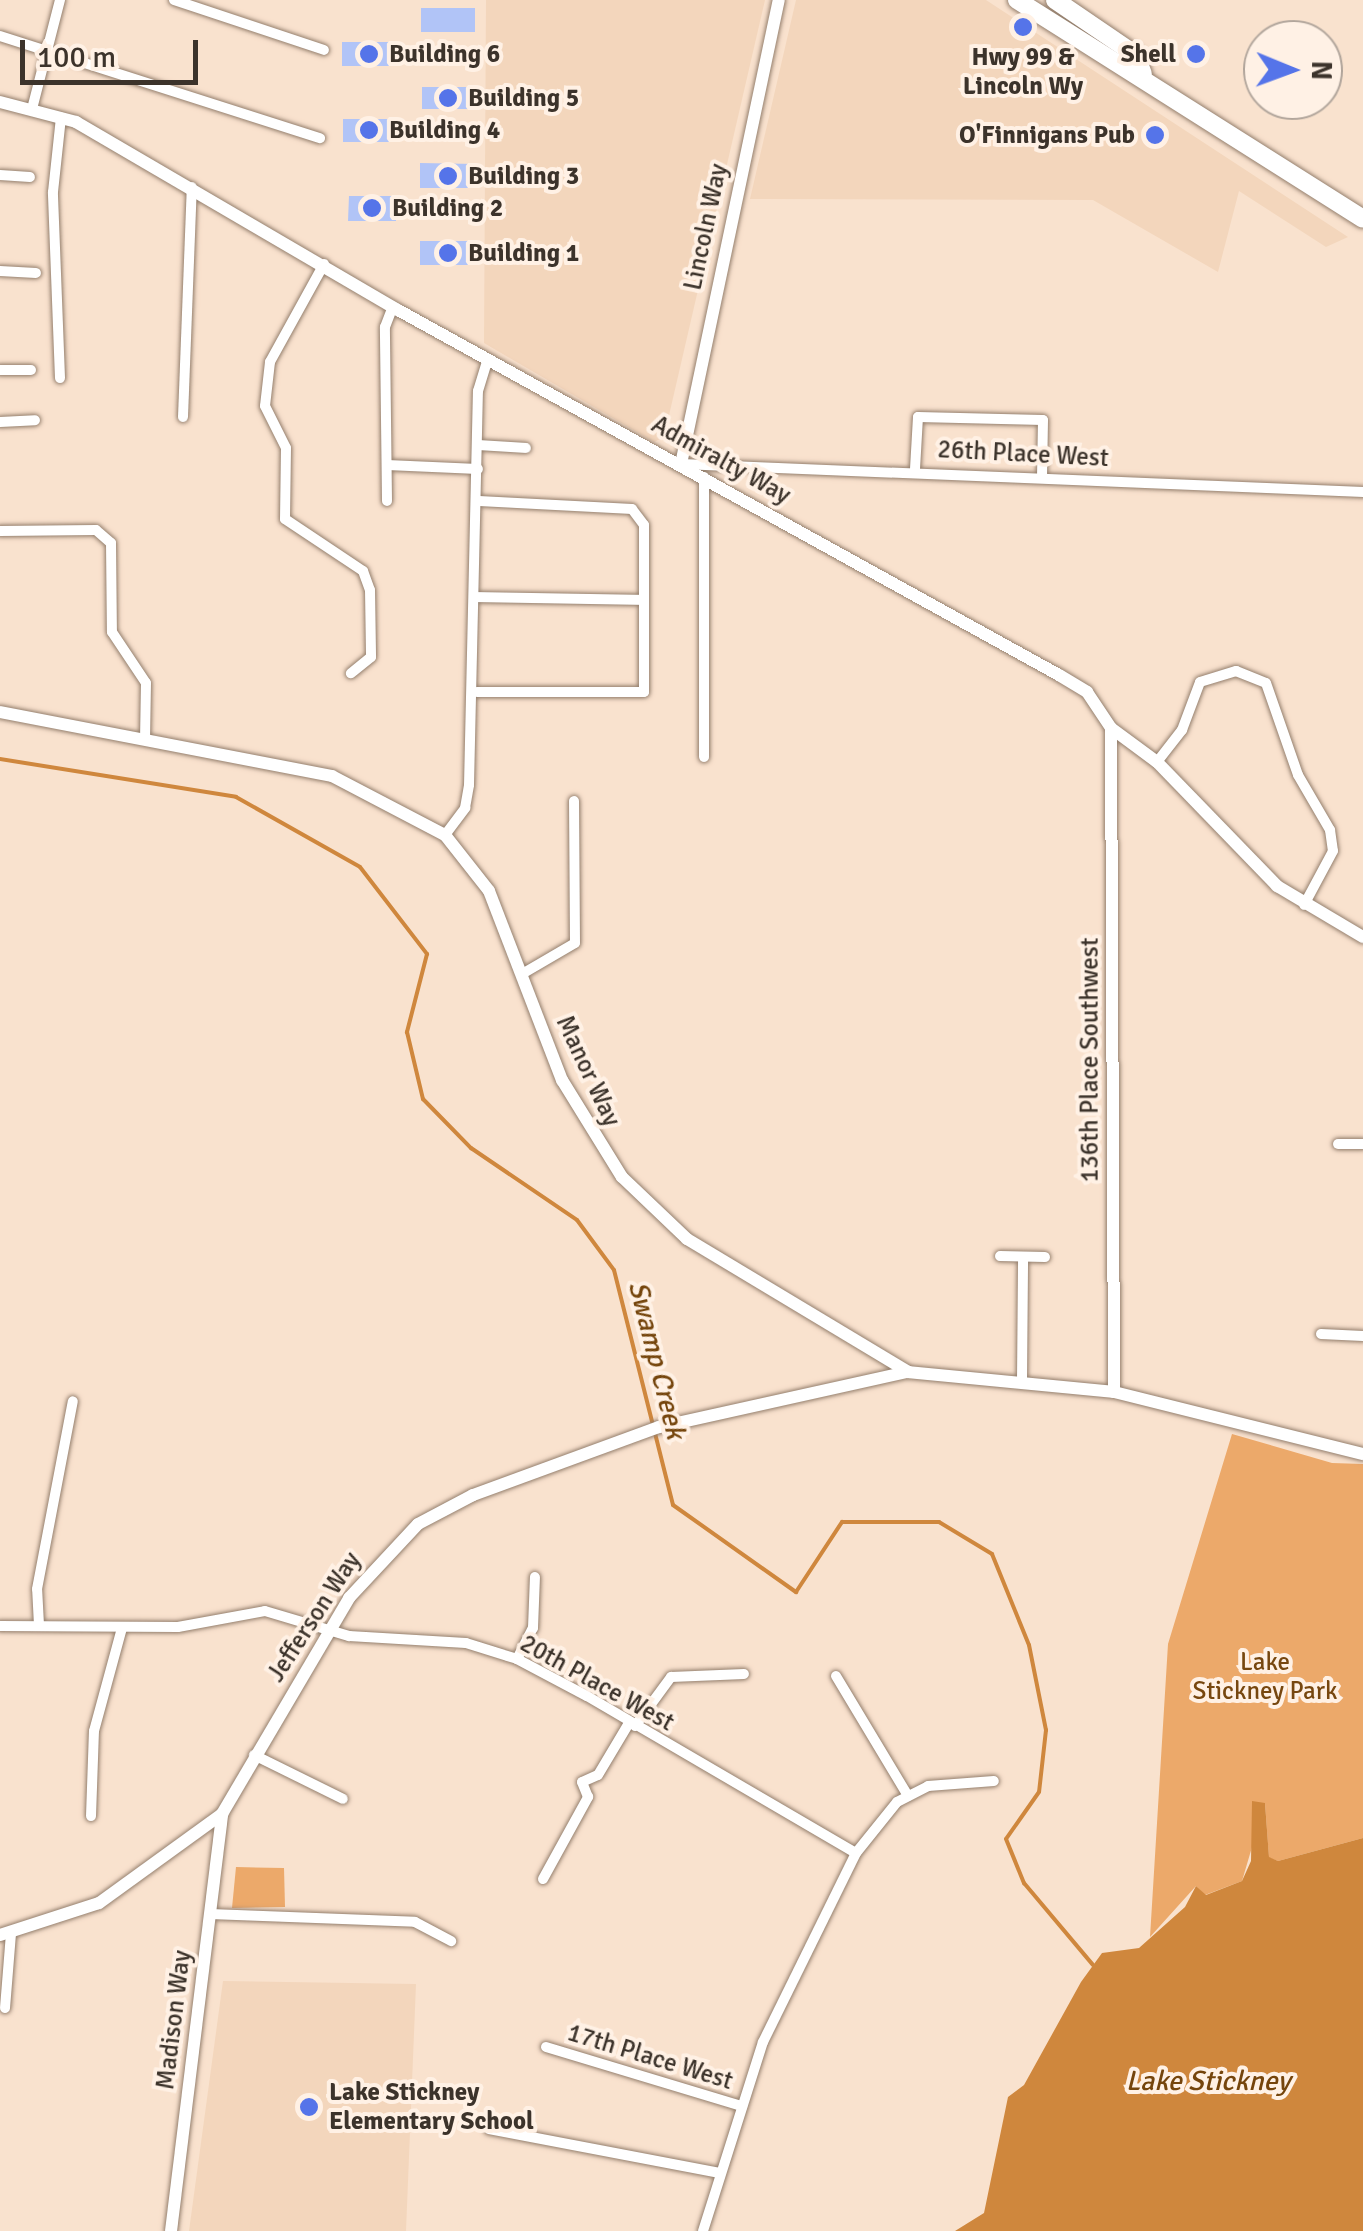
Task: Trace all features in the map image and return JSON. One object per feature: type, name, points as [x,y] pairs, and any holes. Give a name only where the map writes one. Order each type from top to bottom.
[{"type":"highway","points":[[1017,0],[1124,70],[1144,74],[1363,219]]},
{"type":"highway","points":[[1033,0],[1043,0]]},
{"type":"highway","points":[[1055,0],[1136,56],[1144,74]]},
{"type":"street","points":[[32,109],[60,0]]},
{"type":"street","points":[[174,0],[324,50]]},
{"type":"street","name":"Lincoln Way","points":[[681,464],[779,0]]},
{"type":"street","points":[[0,36],[50,48],[320,138]]},
{"type":"street","name":"Admiralty Way","points":[[0,102],[62,118],[192,187],[392,306],[1073,683],[1111,728],[1157,762],[1304,905],[1363,937]]},
{"type":"street","points":[[60,378],[54,192],[62,118]]},
{"type":"street","points":[[0,176],[30,177]]},
{"type":"street","points":[[183,417],[192,187]]},
{"type":"street","points":[[324,264],[270,362],[264,406],[286,448],[285,519],[362,571],[370,590],[371,657],[351,673]]},
{"type":"street","points":[[0,272],[36,273]]},
{"type":"street","points":[[387,502],[385,327],[392,306]]},
{"type":"street","points":[[445,835],[466,808],[477,692],[478,390],[488,358]]},
{"type":"street","points":[[0,370],[31,370]]},
{"type":"street","points":[[916,469],[918,417],[1043,420],[1042,475]]},
{"type":"street","points":[[0,422],[35,420]]},
{"type":"street","points":[[479,445],[526,448]]},
{"type":"street","name":"26th Place West","points":[[681,464],[916,469],[1363,492]]},
{"type":"street","points":[[388,465],[478,469]]},
{"type":"street","points":[[704,477],[704,757]]},
{"type":"street","points":[[477,692],[644,692],[644,524],[632,509],[479,501]]},
{"type":"street","points":[[0,531],[96,530],[111,543],[112,632],[146,683],[145,740]]},
{"type":"street","points":[[478,597],[644,600]]},
{"type":"street","points":[[1157,762],[1182,730],[1200,682],[1236,671],[1254,674],[1276,698],[1298,776],[1330,830],[1332,851],[1304,905]]},
{"type":"street","name":"Manor Way","points":[[0,712],[332,776],[445,835],[489,891],[562,1080],[622,1177],[687,1239],[908,1372],[1114,1392],[1324,1451],[1363,1454]]},
{"type":"street","name":"136th Place Southwest","points":[[1111,728],[1114,1392]]},
{"type":"street","points":[[522,974],[575,943],[574,801]]},
{"type":"street","points":[[1338,1144],[1363,1144]]},
{"type":"street","points":[[1000,1256],[1045,1257]]},
{"type":"street","points":[[1022,1382],[1023,1257]]},
{"type":"street","points":[[1321,1334],[1363,1336]]},
{"type":"street","name":"Jefferson Way","points":[[6,1934],[99,1902],[222,1814],[330,1628],[378,1560],[418,1524],[626,1437],[908,1372]]},
{"type":"street","points":[[39,1625],[40,1573],[73,1401]]},
{"type":"street","points":[[517,1659],[533,1628],[535,1577]]},
{"type":"street","name":"20th Place West","points":[[0,1626],[122,1628],[265,1611],[376,1640],[466,1643],[517,1659],[856,1852]]},
{"type":"street","points":[[91,1816],[94,1731],[122,1628]]},
{"type":"street","points":[[543,1879],[588,1797],[582,1782],[598,1774],[671,1676],[744,1674]]},
{"type":"street","points":[[836,1676],[908,1796]]},
{"type":"street","points":[[254,1756],[343,1798]]},
{"type":"street","points":[[703,2231],[763,2042],[856,1852],[908,1796],[928,1786],[994,1781]]},
{"type":"street","name":"Madison Way","points":[[171,2231],[222,1814]]},
{"type":"street","points":[[210,1914],[415,1922],[451,1941]]},
{"type":"street","points":[[5,2008],[6,1934]]},
{"type":"street","name":"17th Place West","points":[[546,2046],[742,2106]]},
{"type":"street","points":[[489,2130],[720,2174]]},
{"type":"shaded area","points":[[486,0],[765,0],[664,437],[654,442],[484,343]]},
{"type":"shaded area","points":[[796,0],[986,0],[1348,237],[1326,247],[1239,191],[1218,272],[1093,200],[750,199]]},
{"type":"shaded area","name":"Lake Stickney Elementary School","points":[[223,1981],[416,1984],[406,2231],[189,2231]]},
{"type":"green space","name":"Lake Stickney Park","points":[[1232,1434],[1332,1463],[1363,1464],[1363,1838],[1278,1861],[1269,1858],[1265,1803],[1242,1881],[1205,1895],[1196,1886],[1150,1937],[1168,1644]]},
{"type":"green space","points":[[236,1867],[284,1868],[285,1907],[232,1908]]},
{"type":"water","name":"Lake Stickney","points":[[1252,1801],[1265,1803],[1269,1857],[1278,1861],[1363,1838],[1363,2231],[955,2231],[984,2213],[1008,2097],[1024,2085],[1081,1982],[1102,1953],[1139,1948],[1185,1907],[1196,1886],[1206,1895],[1242,1881],[1251,1861]]},
{"type":"building","points":[[421,8],[475,8],[475,32],[421,32]]},
{"type":"building","name":"Building 6","points":[[342,42],[396,42],[396,66],[342,66]]},
{"type":"building","name":"Building 5","points":[[422,87],[475,87],[475,109],[422,109]]},
{"type":"building","name":"Building 4","points":[[343,119],[395,119],[395,142],[343,142]]},
{"type":"building","name":"Building 3","points":[[420,163],[476,164],[476,188],[420,188]]},
{"type":"building","name":"Building 2","points":[[349,196],[396,196],[396,221],[348,221]]},
{"type":"building","name":"Building 1","points":[[420,241],[475,241],[475,265],[420,265]]},
{"type":"waterway","name":"Swamp Creek","points":[[0,759],[236,797],[360,867],[427,954],[407,1032],[423,1099],[471,1148],[577,1220],[614,1270],[673,1505],[796,1592],[842,1522],[939,1522],[992,1554],[1029,1645],[1046,1730],[1039,1792],[1006,1839],[1024,1883],[1093,1965]]},
{"type":"place","name":"Hwy 99 & Lincoln Wy","points":[[1023,27]]},
{"type":"place","name":"Building 6","points":[[369,54]]},
{"type":"place","name":"Shell","points":[[1196,54]]},
{"type":"place","name":"Building 5","points":[[448,98]]},
{"type":"place","name":"Building 4","points":[[369,130]]},
{"type":"place","name":"O'Finnigans Pub","points":[[1155,135]]},
{"type":"place","name":"Building 3","points":[[448,176]]},
{"type":"place","name":"Building 2","points":[[372,208]]},
{"type":"place","name":"Building 1","points":[[448,253]]},
{"type":"place","name":"Lake Stickney Elementary School","points":[[309,2107]]}]
